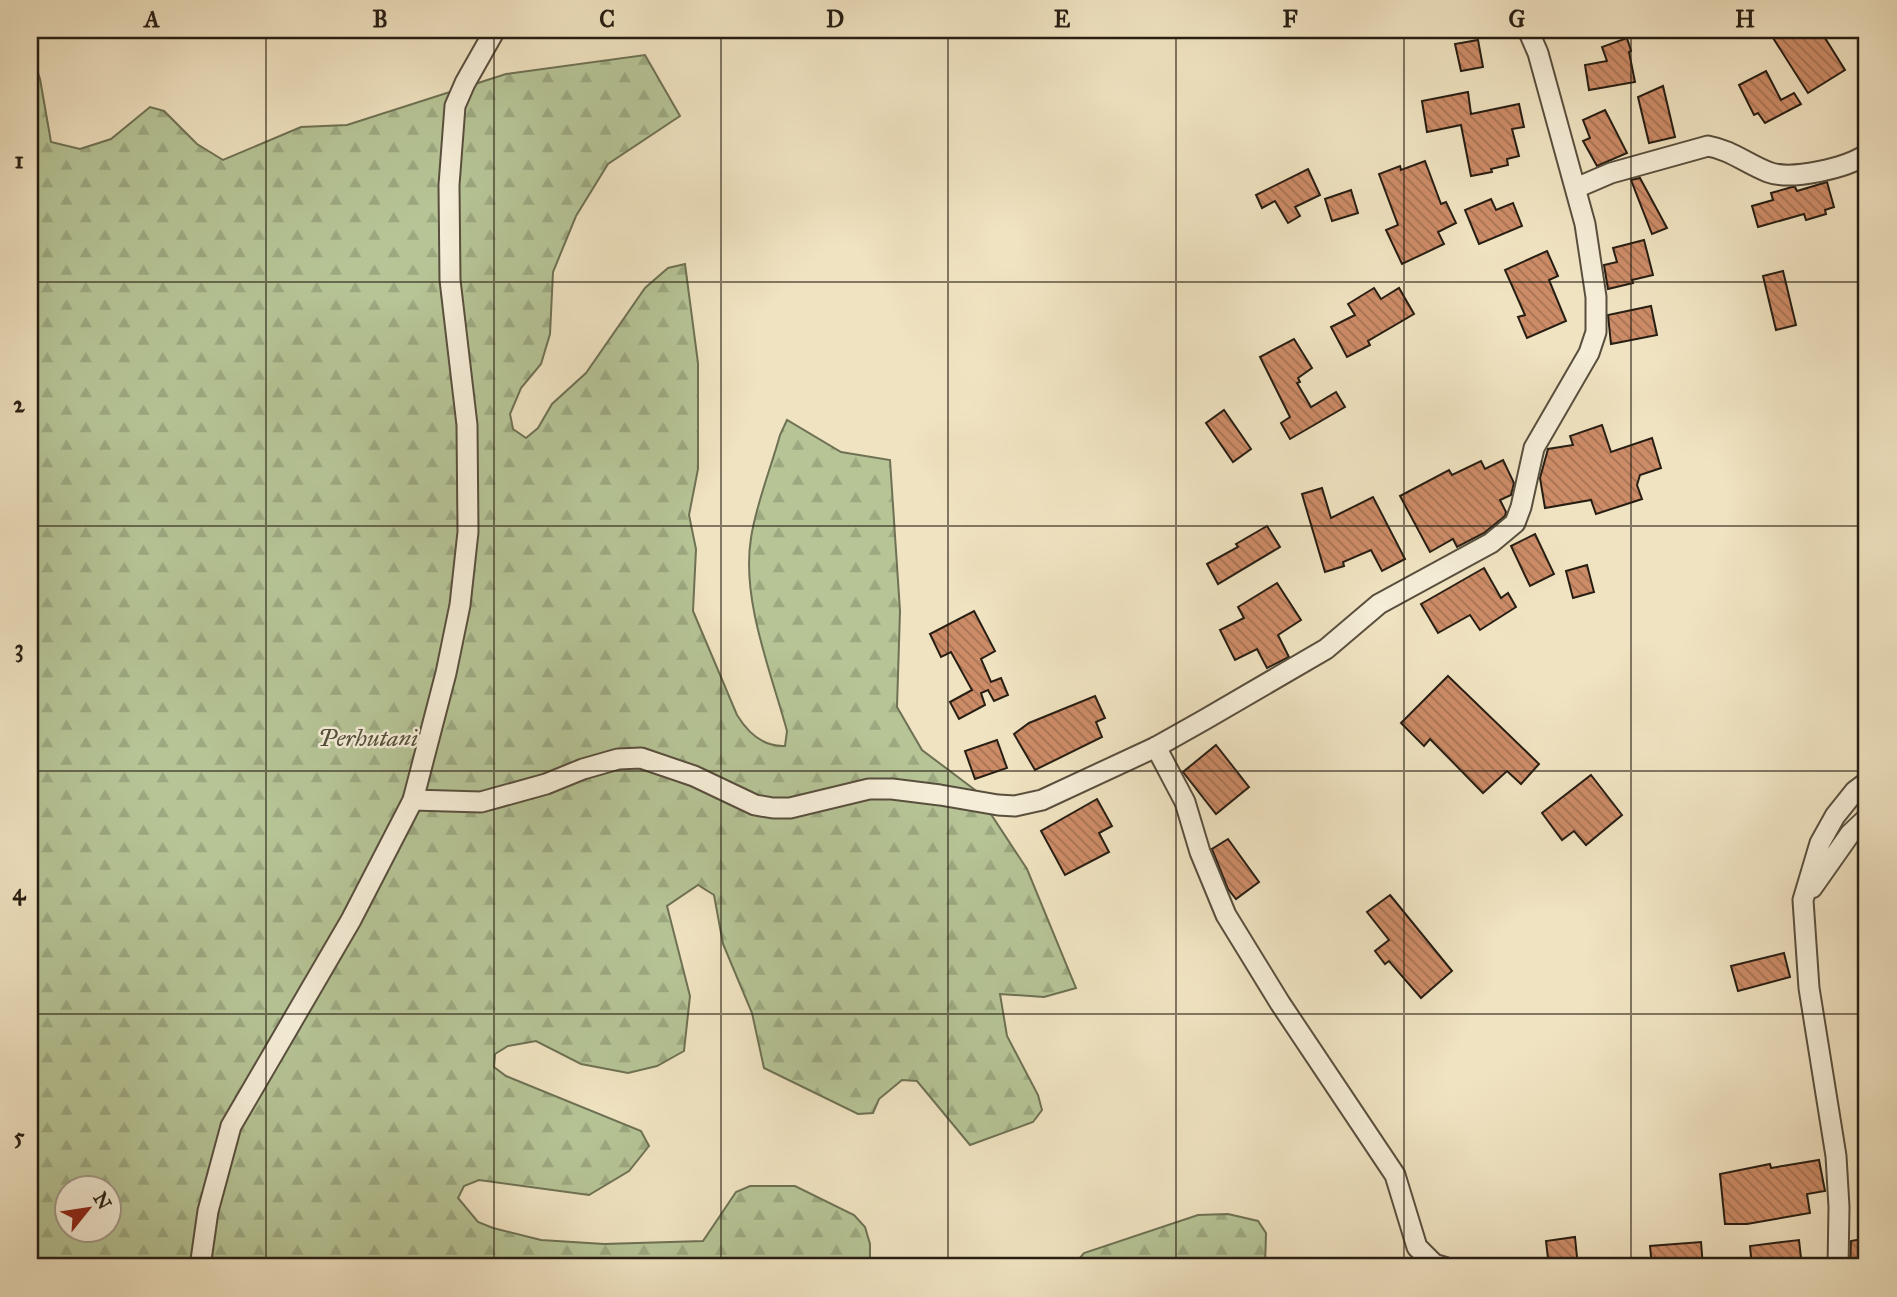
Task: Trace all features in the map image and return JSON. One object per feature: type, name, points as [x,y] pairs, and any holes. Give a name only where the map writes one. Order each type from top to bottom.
[{"type":"street","points":[[200,1267],[208,1211],[231,1126],[351,920],[413,800],[446,673],[460,605],[468,532],[467,425],[450,279],[449,185],[455,106],[495,30]]},
{"type":"street","points":[[413,800],[481,802],[546,784],[618,759],[641,758],[694,776],[755,805],[772,808],[790,808],[869,789],[916,792],[998,806],[1015,806],[1042,800],[1156,747],[1326,649],[1379,604],[1491,543],[1515,523],[1534,448],[1589,353],[1596,332],[1596,297],[1585,223],[1538,54],[1528,30]]},
{"type":"street","points":[[1576,188],[1611,173],[1708,146],[1720,148],[1769,173],[1792,176],[1838,166],[1867,154]]},
{"type":"street","points":[[1156,747],[1185,802],[1200,852],[1226,915],[1280,1003],[1395,1175],[1417,1247],[1434,1264],[1444,1267]]},
{"type":"street","points":[[1838,1267],[1836,1156],[1809,988],[1803,900],[1820,843],[1835,816],[1855,791],[1867,782]]},
{"type":"street","points":[[1803,900],[1850,835],[1867,818]]},
{"type":"green space","name":"Perhutani","points":[[30,49],[40,79],[51,142],[80,149],[111,139],[150,107],[164,111],[197,144],[223,160],[301,127],[347,125],[506,74],[645,55],[680,116],[608,164],[576,216],[553,272],[550,334],[541,364],[521,388],[510,414],[513,429],[526,438],[538,428],[552,404],[586,373],[645,288],[668,268],[685,264],[698,363],[698,469],[689,515],[696,549],[693,611],[737,715],[757,738],[777,746],[785,746],[787,731],[759,635],[750,586],[749,561],[756,512],[780,435],[787,420],[841,452],[890,460],[900,611],[897,707],[922,750],[975,790],[1027,869],[1076,988],[1044,997],[1000,994],[1007,1036],[1038,1095],[1042,1110],[1033,1122],[970,1145],[917,1081],[902,1080],[879,1099],[873,1113],[858,1114],[764,1068],[752,1013],[723,944],[714,895],[698,885],[667,906],[690,996],[684,1051],[657,1066],[628,1073],[581,1064],[536,1041],[508,1046],[495,1054],[494,1067],[506,1076],[641,1131],[649,1146],[629,1171],[589,1195],[479,1180],[464,1186],[458,1198],[478,1222],[541,1240],[604,1244],[703,1241],[736,1192],[750,1186],[795,1186],[854,1215],[865,1227],[870,1244],[870,1267],[30,1267]]},
{"type":"green space","points":[[1228,1214],[1258,1221],[1266,1233],[1265,1267],[1072,1267],[1084,1253],[1198,1215]]},
{"type":"building","points":[[1768,30],[1820,30],[1845,70],[1808,93]]},
{"type":"building","points":[[1627,38],[1635,82],[1589,90],[1585,65],[1607,61],[1602,47]]},
{"type":"building","points":[[1478,40],[1483,67],[1461,71],[1455,44]]},
{"type":"building","points":[[1766,71],[1781,100],[1794,93],[1801,104],[1765,123],[1758,113],[1754,115],[1739,85]]},
{"type":"building","points":[[1663,86],[1675,137],[1649,143],[1638,97]]},
{"type":"building","points":[[1468,92],[1471,114],[1519,104],[1524,127],[1512,129],[1519,156],[1507,159],[1508,165],[1491,169],[1492,172],[1471,176],[1461,125],[1427,132],[1422,101]]},
{"type":"building","points":[[1605,110],[1627,153],[1597,166],[1583,141],[1590,138],[1583,120]]},
{"type":"building","points":[[1425,161],[1441,204],[1446,202],[1456,223],[1438,232],[1444,244],[1402,264],[1386,230],[1398,225],[1379,174],[1400,166],[1401,170]]},
{"type":"building","points":[[1308,169],[1320,195],[1295,207],[1300,216],[1288,223],[1275,201],[1262,208],[1256,195]]},
{"type":"building","points":[[1640,178],[1667,228],[1652,234],[1631,180]]},
{"type":"building","points":[[1827,182],[1834,207],[1825,210],[1826,214],[1806,220],[1804,214],[1758,227],[1752,206],[1773,200],[1771,193],[1792,187],[1797,191]]},
{"type":"building","points":[[1351,190],[1358,213],[1332,221],[1325,199]]},
{"type":"building","points":[[1491,199],[1496,210],[1513,203],[1522,226],[1479,244],[1465,210]]},
{"type":"building","points":[[1644,240],[1653,275],[1608,289],[1604,265],[1617,262],[1613,248]]},
{"type":"building","points":[[1547,251],[1558,276],[1549,280],[1566,321],[1527,338],[1518,317],[1525,315],[1505,270]]},
{"type":"building","points":[[1783,271],[1796,325],[1776,330],[1763,276]]},
{"type":"building","points":[[1374,288],[1381,299],[1399,288],[1414,314],[1368,341],[1370,345],[1347,357],[1331,327],[1355,315],[1348,304]]},
{"type":"building","points":[[1651,306],[1657,335],[1611,344],[1608,315]]},
{"type":"building","points":[[1294,339],[1312,368],[1298,378],[1300,382],[1297,383],[1311,407],[1336,392],[1345,407],[1290,439],[1281,423],[1290,417],[1260,357]]},
{"type":"building","points":[[1224,410],[1251,449],[1233,462],[1206,423]]},
{"type":"building","points":[[1602,425],[1611,452],[1652,438],[1661,468],[1640,475],[1637,485],[1642,499],[1596,514],[1591,500],[1545,508],[1540,478],[1548,449],[1573,445],[1570,436]]},
{"type":"building","points":[[1503,460],[1514,483],[1511,495],[1500,500],[1506,512],[1505,516],[1484,533],[1457,547],[1453,539],[1430,552],[1400,496],[1449,470],[1452,475],[1481,461],[1485,469]]},
{"type":"building","points":[[1322,488],[1331,518],[1373,497],[1405,559],[1382,571],[1371,550],[1343,562],[1344,566],[1325,572],[1302,494]]},
{"type":"building","points":[[1267,526],[1280,547],[1218,584],[1207,564],[1238,547],[1236,544]]},
{"type":"building","points":[[1535,534],[1554,574],[1530,586],[1511,546]]},
{"type":"building","points":[[1587,565],[1594,592],[1573,598],[1566,571]]},
{"type":"building","points":[[1484,568],[1501,598],[1508,593],[1516,607],[1480,630],[1470,615],[1438,633],[1421,604]]},
{"type":"building","points":[[1277,583],[1301,620],[1278,635],[1289,657],[1267,668],[1257,649],[1235,660],[1220,630],[1244,618],[1238,607]]},
{"type":"building","points":[[974,611],[995,651],[981,659],[991,682],[1001,678],[1008,695],[994,701],[988,690],[981,693],[985,705],[959,719],[950,702],[972,690],[951,652],[941,657],[930,634]]},
{"type":"building","points":[[1448,676],[1539,764],[1521,784],[1507,771],[1483,793],[1430,739],[1424,746],[1401,723]]},
{"type":"building","points":[[1095,696],[1105,718],[1096,722],[1102,737],[1035,770],[1014,734],[1029,723]]},
{"type":"building","points":[[997,740],[1007,768],[975,779],[965,751]]},
{"type":"building","points":[[1216,745],[1249,787],[1216,814],[1183,772]]},
{"type":"building","points":[[1591,775],[1622,815],[1586,845],[1574,831],[1562,840],[1542,813]]},
{"type":"building","points":[[1097,799],[1112,826],[1099,833],[1109,852],[1065,875],[1041,831]]},
{"type":"building","points":[[1228,839],[1259,882],[1236,899],[1228,889],[1212,849]]},
{"type":"building","points":[[1390,895],[1452,971],[1421,998],[1389,961],[1385,964],[1375,951],[1389,940],[1367,912]]},
{"type":"building","points":[[1784,953],[1790,977],[1738,991],[1731,966]]},
{"type":"building","points":[[1819,1160],[1825,1191],[1807,1194],[1810,1213],[1747,1224],[1725,1224],[1720,1174],[1770,1164],[1771,1168]]},
{"type":"building","points":[[1575,1237],[1578,1267],[1549,1267],[1546,1241]]},
{"type":"building","points":[[1867,1238],[1867,1267],[1850,1267],[1851,1241]]},
{"type":"building","points":[[1799,1240],[1802,1267],[1752,1267],[1750,1246]]},
{"type":"building","points":[[1701,1242],[1703,1267],[1652,1267],[1650,1246]]}]
